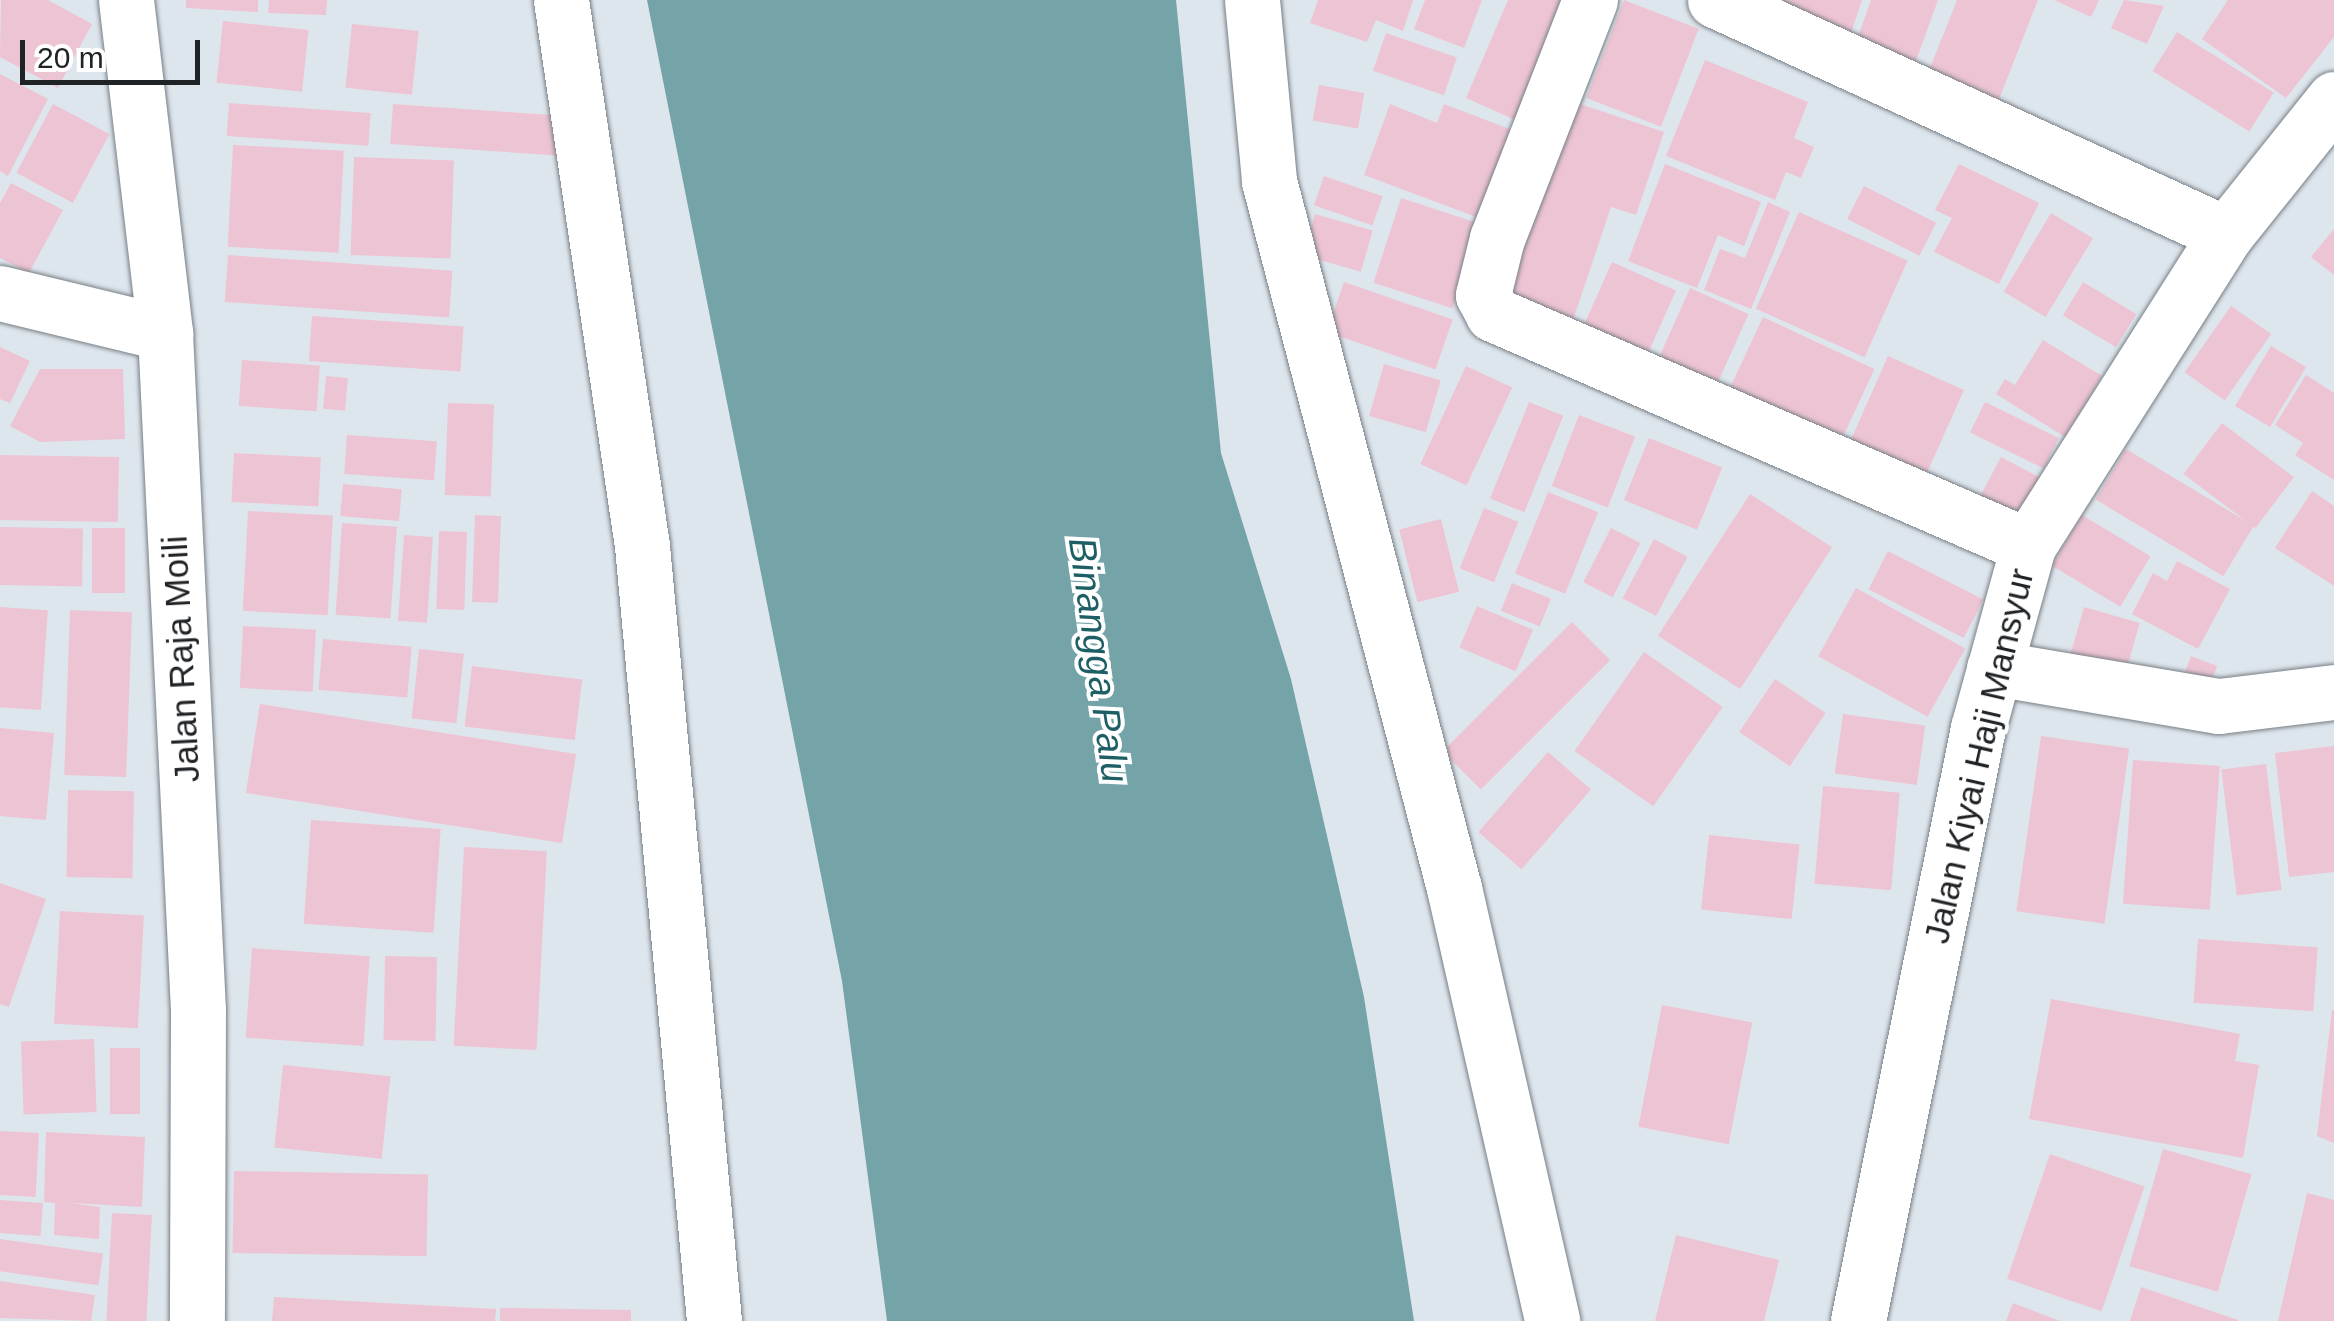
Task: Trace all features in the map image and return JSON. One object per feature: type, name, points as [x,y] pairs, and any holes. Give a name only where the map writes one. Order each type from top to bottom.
[{"type":"street","name":"Jalan Raja Moili","points":[[126,0],[165,333],[198,1010],[198,1321]]},
{"type":"street","points":[[561,0],[642,546],[714,1321]]},
{"type":"street","points":[[1252,0],[1269,181],[1454,888],[1552,1321]]},
{"type":"street","points":[[1590,0],[1496,238],[1483,294],[1493,314],[2028,546]]},
{"type":"street","points":[[1715,0],[2226,234]]},
{"type":"street","name":"Jalan Kiyai Haji Mansyur","points":[[1858,1321],[1994,668],[2028,546],[2226,234],[2334,99]]},
{"type":"street","points":[[0,293],[165,333]]},
{"type":"street","points":[[1994,668],[2219,706],[2334,692]]},
{"type":"water","name":"Binangga Palu","points":[[647,0],[1176,0],[1221,453],[1291,679],[1364,997],[1414,1321],[887,1321],[842,981]]},
{"type":"building","points":[[1,0],[48,0],[92,24],[58,88],[0,57]]},
{"type":"building","points":[[186,0],[258,0],[258,12],[186,8]]},
{"type":"building","points":[[269,0],[327,0],[326,15],[268,13]]},
{"type":"building","points":[[1318,0],[1413,0],[1403,31],[1376,20],[1367,42],[1310,23]]},
{"type":"building","points":[[1425,0],[1482,0],[1464,48],[1414,29]]},
{"type":"building","points":[[1508,0],[1562,0],[1520,122],[1466,98]]},
{"type":"building","points":[[1624,0],[1699,29],[1661,127],[1586,98]]},
{"type":"building","points":[[1736,0],[1862,0],[1847,45]]},
{"type":"building","points":[[1871,0],[1938,0],[1912,72],[1853,51]]},
{"type":"building","points":[[1957,0],[2038,0],[1992,117],[1922,88]]},
{"type":"building","points":[[2054,0],[2099,0],[2091,17]]},
{"type":"building","points":[[2124,0],[2164,6],[2147,44],[2111,28]]},
{"type":"building","points":[[2228,0],[2334,0],[2334,37],[2286,98],[2202,39]]},
{"type":"building","points":[[223,21],[309,30],[302,92],[217,83]]},
{"type":"building","points":[[352,24],[419,31],[412,95],[345,88]]},
{"type":"building","points":[[2177,32],[2274,92],[2249,131],[2153,71]]},
{"type":"building","points":[[1386,33],[1457,57],[1444,95],[1373,71]]},
{"type":"building","points":[[1705,60],[1808,102],[1794,138],[1814,147],[1801,178],[1786,172],[1775,200],[1666,156]]},
{"type":"building","points":[[0,74],[48,99],[8,176],[0,171]]},
{"type":"building","points":[[1319,85],[1364,93],[1358,128],[1313,120]]},
{"type":"building","points":[[1571,101],[1664,132],[1636,215],[1611,207],[1567,338],[1499,314]]},
{"type":"building","points":[[229,103],[371,113],[368,146],[227,136]]},
{"type":"building","points":[[53,104],[110,134],[73,203],[16,173]]},
{"type":"building","points":[[393,104],[568,116],[565,156],[390,144]]},
{"type":"building","points":[[1390,104],[1437,123],[1444,104],[1520,133],[1487,221],[1364,175]]},
{"type":"building","points":[[233,145],[344,151],[339,253],[228,247]]},
{"type":"building","points":[[354,157],[454,160],[451,258],[351,255]]},
{"type":"building","points":[[1665,164],[1761,202],[1744,246],[1718,235],[1697,288],[1628,261]]},
{"type":"building","points":[[1959,164],[2039,203],[1999,284],[1934,252],[1952,218],[1935,210]]},
{"type":"building","points":[[1324,176],[1383,196],[1373,225],[1314,205]]},
{"type":"building","points":[[11,183],[63,210],[29,273],[0,258],[0,203]]},
{"type":"building","points":[[1864,186],[1936,223],[1919,256],[1847,219]]},
{"type":"building","points":[[1401,198],[1480,224],[1452,308],[1373,283]]},
{"type":"building","points":[[1768,202],[1790,212],[1751,309],[1704,290],[1720,249],[1745,258]]},
{"type":"building","points":[[1799,212],[1908,260],[1865,357],[1756,309]]},
{"type":"building","points":[[2051,213],[2093,238],[2046,317],[2004,292]]},
{"type":"building","points":[[1315,214],[1373,231],[1361,272],[1303,255]]},
{"type":"building","points":[[2334,229],[2334,275],[2311,257]]},
{"type":"building","points":[[228,255],[452,271],[449,318],[225,302]]},
{"type":"building","points":[[1612,262],[1676,290],[1639,375],[1575,346]]},
{"type":"building","points":[[1344,282],[1453,319],[1435,370],[1327,332]]},
{"type":"building","points":[[2083,282],[2136,314],[2116,347],[2063,315]]},
{"type":"building","points":[[1690,288],[1748,314],[1709,404],[1650,378]]},
{"type":"building","points":[[2231,306],[2271,334],[2225,400],[2185,372]]},
{"type":"building","points":[[312,316],[464,327],[460,371],[309,361]]},
{"type":"building","points":[[1763,317],[1874,369],[1833,457],[1722,405]]},
{"type":"building","points":[[2043,340],[2102,376],[2065,437],[1996,394],[2005,379],[2015,385]]},
{"type":"building","points":[[2271,346],[2306,367],[2270,427],[2235,406]]},
{"type":"building","points":[[0,347],[30,361],[10,403],[0,399]]},
{"type":"building","points":[[1888,356],[1964,390],[1918,493],[1849,444]]},
{"type":"building","points":[[242,360],[320,365],[317,411],[239,406]]},
{"type":"building","points":[[1384,364],[1441,380],[1426,432],[1369,416]]},
{"type":"building","points":[[1466,366],[1512,388],[1467,485],[1420,464]]},
{"type":"building","points":[[40,369],[123,369],[125,439],[40,442],[10,426]]},
{"type":"building","points":[[2306,375],[2334,393],[2334,480],[2295,455],[2303,443],[2275,425]]},
{"type":"building","points":[[326,376],[348,378],[345,411],[323,409]]},
{"type":"building","points":[[1529,402],[1563,416],[1524,512],[1490,498]]},
{"type":"building","points":[[1985,402],[2059,438],[2044,469],[1970,433]]},
{"type":"building","points":[[448,403],[494,405],[491,497],[445,495]]},
{"type":"building","points":[[1579,415],[1635,437],[1608,507],[1552,486]]},
{"type":"building","points":[[2222,423],[2294,477],[2255,528],[2183,474]]},
{"type":"building","points":[[347,435],[437,441],[434,480],[344,474]]},
{"type":"building","points":[[1649,438],[1722,468],[1697,530],[1624,500]]},
{"type":"building","points":[[2126,449],[2254,526],[2223,576],[2096,500]]},
{"type":"building","points":[[234,453],[321,458],[318,506],[231,502]]},
{"type":"building","points":[[0,455],[119,457],[118,522],[0,520]]},
{"type":"building","points":[[2001,457],[2040,478],[2010,534],[1971,514]]},
{"type":"building","points":[[343,484],[402,489],[399,521],[340,516]]},
{"type":"building","points":[[2312,491],[2334,506],[2334,586],[2275,548]]},
{"type":"building","points":[[1548,492],[1598,512],[1565,594],[1515,574]]},
{"type":"building","points":[[1750,494],[1832,547],[1740,689],[1658,636]]},
{"type":"building","points":[[1484,508],[1518,522],[1494,582],[1460,568]]},
{"type":"building","points":[[248,511],[333,515],[328,615],[243,611]]},
{"type":"building","points":[[475,515],[501,516],[498,603],[472,602]]},
{"type":"building","points":[[2082,515],[2151,556],[2120,607],[2052,566]]},
{"type":"building","points":[[1441,519],[1459,592],[1417,602],[1399,529]]},
{"type":"building","points":[[342,523],[397,527],[390,619],[336,615]]},
{"type":"building","points":[[0,527],[83,528],[82,586],[0,585]]},
{"type":"building","points":[[92,528],[125,528],[125,593],[92,593]]},
{"type":"building","points":[[1611,528],[1640,543],[1613,597],[1583,582]]},
{"type":"building","points":[[439,531],[467,532],[464,610],[436,609]]},
{"type":"building","points":[[404,535],[433,537],[427,623],[398,621]]},
{"type":"building","points":[[1654,539],[1688,557],[1656,616],[1623,598]]},
{"type":"building","points":[[1888,551],[1983,600],[1964,638],[1868,589]]},
{"type":"building","points":[[2177,561],[2230,589],[2198,649],[2132,614],[2153,573],[2167,581]]},
{"type":"building","points":[[1512,583],[1551,599],[1540,627],[1501,611]]},
{"type":"building","points":[[1856,588],[1965,649],[1928,717],[1818,656]]},
{"type":"building","points":[[1477,606],[1533,630],[1516,671],[1459,647]]},
{"type":"building","points":[[0,607],[48,610],[41,710],[0,707]]},
{"type":"building","points":[[2084,607],[2140,623],[2117,701],[2062,685]]},
{"type":"building","points":[[70,610],[132,612],[126,777],[64,775]]},
{"type":"building","points":[[1572,622],[1610,660],[1481,790],[1443,751]]},
{"type":"building","points":[[243,626],[316,630],[313,692],[240,688]]},
{"type":"building","points":[[323,639],[412,647],[407,698],[319,690]]},
{"type":"building","points":[[419,649],[464,654],[456,723],[412,719]]},
{"type":"building","points":[[1644,652],[1723,707],[1653,806],[1575,751]]},
{"type":"building","points":[[2191,656],[2217,666],[2196,721],[2170,711]]},
{"type":"building","points":[[472,666],[582,680],[575,740],[465,727]]},
{"type":"building","points":[[1775,679],[1826,713],[1790,766],[1739,732]]},
{"type":"building","points":[[260,704],[576,754],[562,843],[246,793]]},
{"type":"building","points":[[1843,714],[1925,726],[1917,785],[1835,773]]},
{"type":"building","points":[[0,728],[54,733],[46,820],[0,816]]},
{"type":"building","points":[[2041,736],[2129,748],[2105,924],[2016,911]]},
{"type":"building","points":[[2334,746],[2334,872],[2289,877],[2275,753]]},
{"type":"building","points":[[1548,752],[1591,789],[1521,869],[1478,832]]},
{"type":"building","points":[[2133,760],[2220,766],[2210,910],[2123,904]]},
{"type":"building","points":[[2266,764],[2281,890],[2237,896],[2221,769]]},
{"type":"building","points":[[1823,786],[1900,793],[1891,890],[1814,884]]},
{"type":"building","points":[[68,790],[134,791],[132,878],[66,877]]},
{"type":"building","points":[[311,820],[441,829],[433,933],[304,924]]},
{"type":"building","points":[[1709,835],[1800,845],[1792,919],[1701,910]]},
{"type":"building","points":[[464,847],[547,851],[536,1050],[454,1046]]},
{"type":"building","points":[[0,883],[46,899],[9,1007],[0,1004]]},
{"type":"building","points":[[60,911],[144,915],[138,1028],[54,1024]]},
{"type":"building","points":[[2198,939],[2318,947],[2313,1011],[2194,1003]]},
{"type":"building","points":[[252,948],[370,956],[363,1046],[246,1038]]},
{"type":"building","points":[[385,956],[437,957],[436,1041],[384,1040]]},
{"type":"building","points":[[2051,999],[2240,1034],[2235,1061],[2259,1065],[2243,1158],[2029,1119]]},
{"type":"building","points":[[1662,1005],[1752,1023],[1729,1144],[1638,1127]]},
{"type":"building","points":[[2334,1010],[2334,1143],[2317,1136]]},
{"type":"building","points":[[94,1039],[97,1112],[24,1115],[21,1042]]},
{"type":"building","points":[[110,1048],[140,1048],[140,1114],[110,1114]]},
{"type":"building","points":[[283,1065],[390,1076],[382,1159],[274,1148]]},
{"type":"building","points":[[0,1131],[39,1133],[36,1197],[0,1195]]},
{"type":"building","points":[[46,1132],[145,1137],[142,1207],[70,1203],[100,1207],[99,1239],[54,1235],[55,1203],[44,1202]]},
{"type":"building","points":[[2163,1149],[2251,1174],[2218,1292],[2129,1266]]},
{"type":"building","points":[[2050,1154],[2145,1187],[2102,1311],[2007,1279]]},
{"type":"building","points":[[234,1171],[428,1174],[427,1256],[233,1253]]},
{"type":"building","points":[[2307,1193],[2334,1200],[2334,1321],[2278,1321]]},
{"type":"building","points":[[0,1200],[43,1203],[41,1236],[0,1233]]},
{"type":"building","points":[[112,1213],[152,1215],[146,1321],[106,1321]]},
{"type":"building","points":[[1676,1235],[1779,1260],[1764,1321],[1655,1321]]},
{"type":"building","points":[[0,1239],[103,1253],[99,1285],[0,1271]]},
{"type":"building","points":[[0,1281],[95,1295],[91,1321],[0,1318]]},
{"type":"building","points":[[2141,1287],[2238,1320],[2238,1321],[2130,1321]]},
{"type":"building","points":[[274,1297],[496,1309],[495,1321],[272,1321]]},
{"type":"building","points":[[2013,1303],[2060,1321],[2006,1321]]},
{"type":"building","points":[[500,1308],[631,1310],[631,1321],[500,1321]]}]
